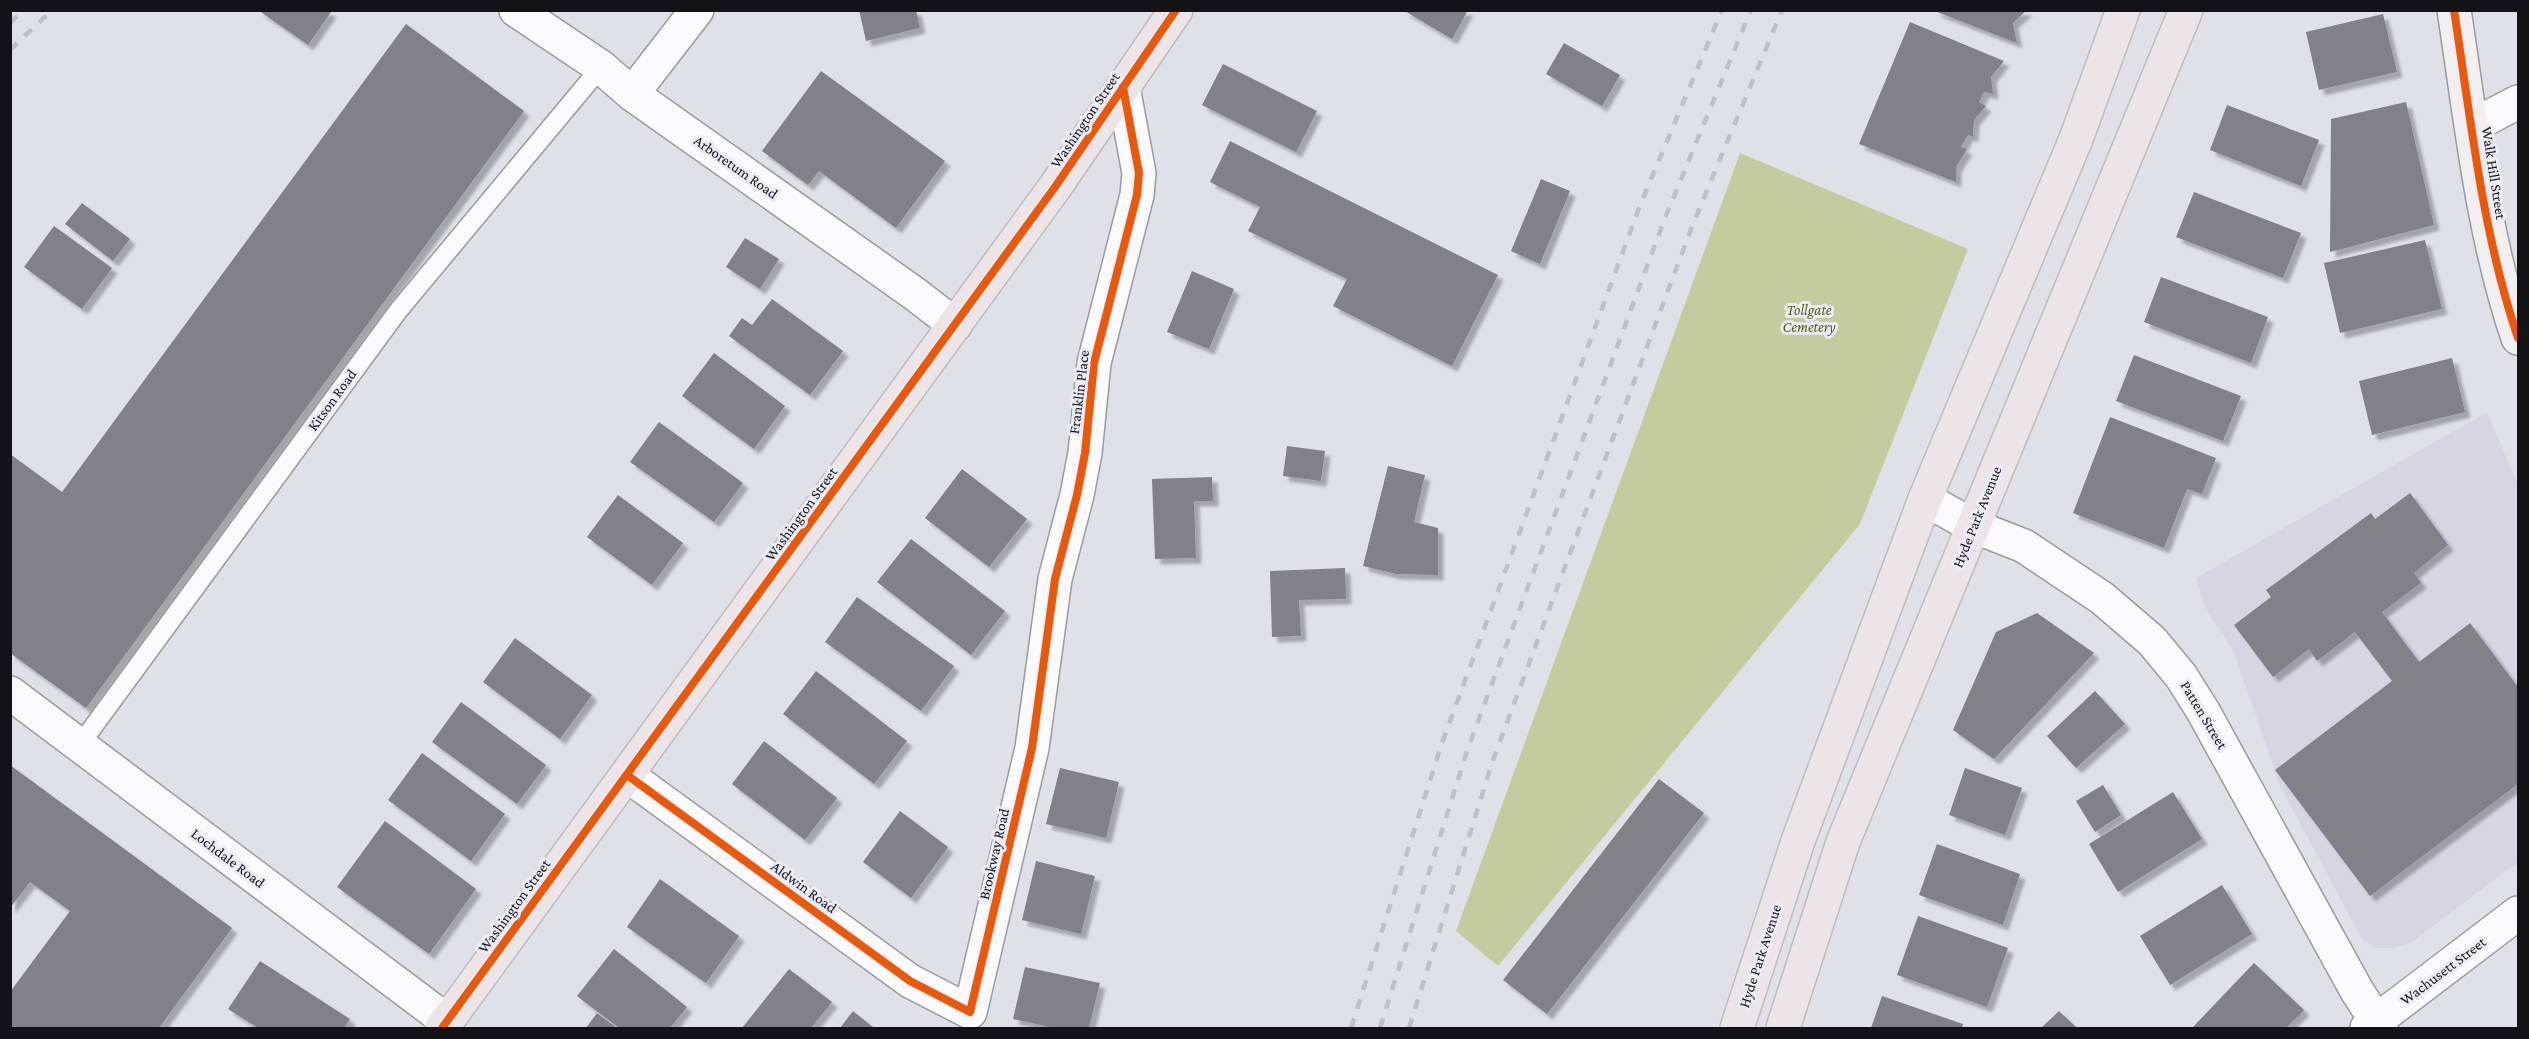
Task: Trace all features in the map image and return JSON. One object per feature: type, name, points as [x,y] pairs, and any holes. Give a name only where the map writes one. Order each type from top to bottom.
[{"type":"main road","name":"Washington Street","points":[[444,1025],[955,325],[1061,178],[1176,10]]},
{"type":"main road","name":"Hyde Park Avenue","points":[[1737,1029],[1798,841],[1925,499],[2076,139],[2123,10]]},
{"type":"main road","name":"Hyde Park Avenue","points":[[1783,1029],[1843,842],[2186,10]]},
{"type":"main road","name":"Walk Hill Street","points":[[2454,10],[2490,236],[2502,291],[2518,338]]},
{"type":"street","name":"Arboretum Road","points":[[516,10],[601,67],[632,94],[915,294],[955,325]]},
{"type":"street","points":[[632,94],[697,10]]},
{"type":"street","name":"Franklin Place","points":[[1039,701],[1046,633],[1055,579],[1077,495],[1085,453],[1094,363],[1137,195],[1139,173],[1123,87]]},
{"type":"street","points":[[2472,126],[2518,102]]},
{"type":"street","name":"Patten Street","points":[[1925,499],[1973,526],[2024,546],[2102,598],[2152,641],[2181,676],[2204,711],[2375,1026]]},
{"type":"street","name":"Lochdale Road","points":[[10,693],[444,1025]]},
{"type":"street","name":"Brookway Road","points":[[970,1012],[1026,775],[1039,701]]},
{"type":"street","name":"Aldwin Road","points":[[627,774],[910,981],[970,1012]]},
{"type":"street","name":"Wachusett Street","points":[[2375,1026],[2518,913]]},
{"type":"lane","name":"Kitson Road","points":[[79,746],[398,311],[601,67]]},
{"type":"shaded area","points":[[2487,412],[2518,484],[2518,862],[2409,944],[2393,948],[2376,948],[2363,941],[2280,786],[2233,650],[2205,608],[2196,578]]},
{"type":"green space","name":"Tollgate Cemetery","points":[[1740,153],[1968,249],[1860,524],[1498,966],[1456,931]]},
{"type":"building","points":[[258,10],[328,10],[331,12],[308,45]]},
{"type":"building","points":[[859,10],[916,10],[920,28],[866,41]]},
{"type":"building","points":[[1403,10],[1468,10],[1452,39]]},
{"type":"building","points":[[1932,10],[2027,10],[2013,23],[2017,43]]},
{"type":"building","points":[[2383,14],[2397,72],[2319,90],[2306,32]]},
{"type":"building","points":[[1910,22],[2004,61],[1991,77],[1993,94],[1984,92],[1979,102],[1986,106],[1974,120],[1973,137],[1968,135],[1961,147],[1967,149],[1956,167],[1956,182],[1859,144]]},
{"type":"building","points":[[406,24],[524,111],[86,708],[10,653],[10,454],[62,492]]},
{"type":"building","points":[[1564,43],[1620,75],[1602,106],[1546,74]]},
{"type":"building","points":[[1223,64],[1317,111],[1296,152],[1202,105]]},
{"type":"building","points":[[821,71],[945,161],[896,228],[819,171],[808,185],[762,151]]},
{"type":"building","points":[[2406,102],[2434,225],[2330,252],[2331,119]]},
{"type":"building","points":[[2227,105],[2319,140],[2301,186],[2210,150]]},
{"type":"building","points":[[1230,141],[1498,275],[1452,366],[1333,306],[1347,279],[1248,231],[1260,207],[1210,182]]},
{"type":"building","points":[[1541,179],[1570,191],[1540,264],[1511,251]]},
{"type":"building","points":[[2194,192],[2301,233],[2283,278],[2176,237]]},
{"type":"building","points":[[82,203],[130,239],[113,261],[65,224]]},
{"type":"building","points":[[54,226],[112,268],[82,309],[24,267]]},
{"type":"building","points":[[745,238],[779,259],[760,289],[726,267]]},
{"type":"building","points":[[2425,240],[2442,309],[2340,333],[2324,263]]},
{"type":"building","points":[[1192,271],[1234,289],[1209,349],[1167,332]]},
{"type":"building","points":[[2161,277],[2268,317],[2251,363],[2144,322]]},
{"type":"building","points":[[772,299],[843,351],[810,395],[729,336],[742,318],[752,325]]},
{"type":"building","points":[[714,353],[785,406],[754,449],[682,396]]},
{"type":"building","points":[[2134,355],[2241,396],[2223,441],[2116,401]]},
{"type":"building","points":[[2452,358],[2465,412],[2372,435],[2359,381]]},
{"type":"building","points":[[2110,417],[2216,458],[2202,494],[2187,489],[2164,548],[2073,513]]},
{"type":"building","points":[[659,422],[743,483],[714,522],[630,462]]},
{"type":"building","points":[[1287,446],[1325,451],[1321,481],[1283,476]]},
{"type":"building","points":[[1388,466],[1425,475],[1414,522],[1438,528],[1438,575],[1396,574],[1363,566]]},
{"type":"building","points":[[962,469],[1027,519],[989,567],[925,518]]},
{"type":"building","points":[[1212,477],[1213,501],[1194,501],[1196,558],[1155,559],[1152,479]]},
{"type":"building","points":[[2410,493],[2448,545],[2414,573],[2421,583],[2382,612],[2419,662],[2470,623],[2518,687],[2518,784],[2370,896],[2275,770],[2392,681],[2355,632],[2317,661],[2309,649],[2273,677],[2234,625],[2271,597],[2266,590],[2371,513],[2375,519]]},
{"type":"building","points":[[618,495],[683,543],[652,585],[587,537]]},
{"type":"building","points":[[911,539],[1005,611],[971,655],[877,582]]},
{"type":"building","points":[[1345,568],[1346,599],[1299,600],[1301,636],[1272,637],[1270,571]]},
{"type":"building","points":[[857,597],[954,666],[921,711],[825,642]]},
{"type":"building","points":[[2037,613],[2094,653],[1994,759],[1953,730],[1996,632]]},
{"type":"building","points":[[515,638],[592,695],[560,739],[483,682]]},
{"type":"building","points":[[816,671],[907,741],[874,784],[783,714]]},
{"type":"building","points":[[2095,691],[2125,724],[2076,768],[2047,736]]},
{"type":"building","points":[[461,702],[546,765],[517,804],[432,742]]},
{"type":"building","points":[[764,741],[837,798],[805,840],[732,784]]},
{"type":"building","points":[[422,753],[505,814],[471,861],[388,800]]},
{"type":"building","points":[[10,765],[232,928],[159,1028],[10,1028],[10,992],[70,911],[30,882],[10,908]]},
{"type":"building","points":[[1060,768],[1119,782],[1106,838],[1046,824]]},
{"type":"building","points":[[1965,768],[2022,788],[2005,835],[1949,815]]},
{"type":"building","points":[[1659,779],[1704,813],[1547,1014],[1503,980]]},
{"type":"building","points":[[2103,785],[2121,815],[2095,832],[2076,801]]},
{"type":"building","points":[[2173,792],[2202,839],[2118,892],[2089,844]]},
{"type":"building","points":[[900,811],[948,847],[911,898],[863,862]]},
{"type":"building","points":[[385,821],[476,889],[429,954],[337,887]]},
{"type":"building","points":[[1937,844],[2020,874],[2003,925],[1919,895]]},
{"type":"building","points":[[1036,861],[1095,876],[1081,934],[1022,920]]},
{"type":"building","points":[[660,879],[739,936],[706,983],[627,927]]},
{"type":"building","points":[[2222,885],[2252,934],[2170,985],[2140,936]]},
{"type":"building","points":[[1918,916],[2008,948],[1987,1007],[1897,975]]},
{"type":"building","points":[[614,949],[687,1007],[670,1028],[619,1028],[577,996]]},
{"type":"building","points":[[260,961],[350,1019],[344,1028],[258,1028],[228,1009]]},
{"type":"building","points":[[2254,963],[2304,1010],[2286,1028],[2192,1028]]},
{"type":"building","points":[[1025,967],[1100,983],[1089,1028],[1054,1028],[1013,1019]]},
{"type":"building","points":[[789,969],[832,1002],[811,1028],[742,1028]]},
{"type":"building","points":[[1882,996],[1963,1024],[1962,1028],[1871,1028]]},
{"type":"building","points":[[853,1011],[874,1028],[840,1028]]},
{"type":"building","points":[[2059,1011],[2077,1028],[2041,1028]]},
{"type":"building","points":[[597,1013],[617,1028],[586,1028]]},
{"type":"railway","points":[[10,23],[24,10]]},
{"type":"railway","points":[[10,50],[52,10]]},
{"type":"railway","points":[[1351,1028],[1442,743],[1639,208],[1722,10]]},
{"type":"railway","points":[[1380,1028],[1467,751],[1665,218],[1751,10]]},
{"type":"railway","points":[[1409,1028],[1493,760],[1691,229],[1782,10]]},
{"type":"cycle path","points":[[442,1028],[1055,187],[1176,10]]},
{"type":"cycle path","points":[[2454,10],[2486,217],[2518,338]]},
{"type":"cycle path","points":[[627,775],[910,981],[970,1012],[1032,748],[1055,579],[1077,495],[1085,453],[1094,363],[1137,195],[1139,173],[1123,87]]}]
